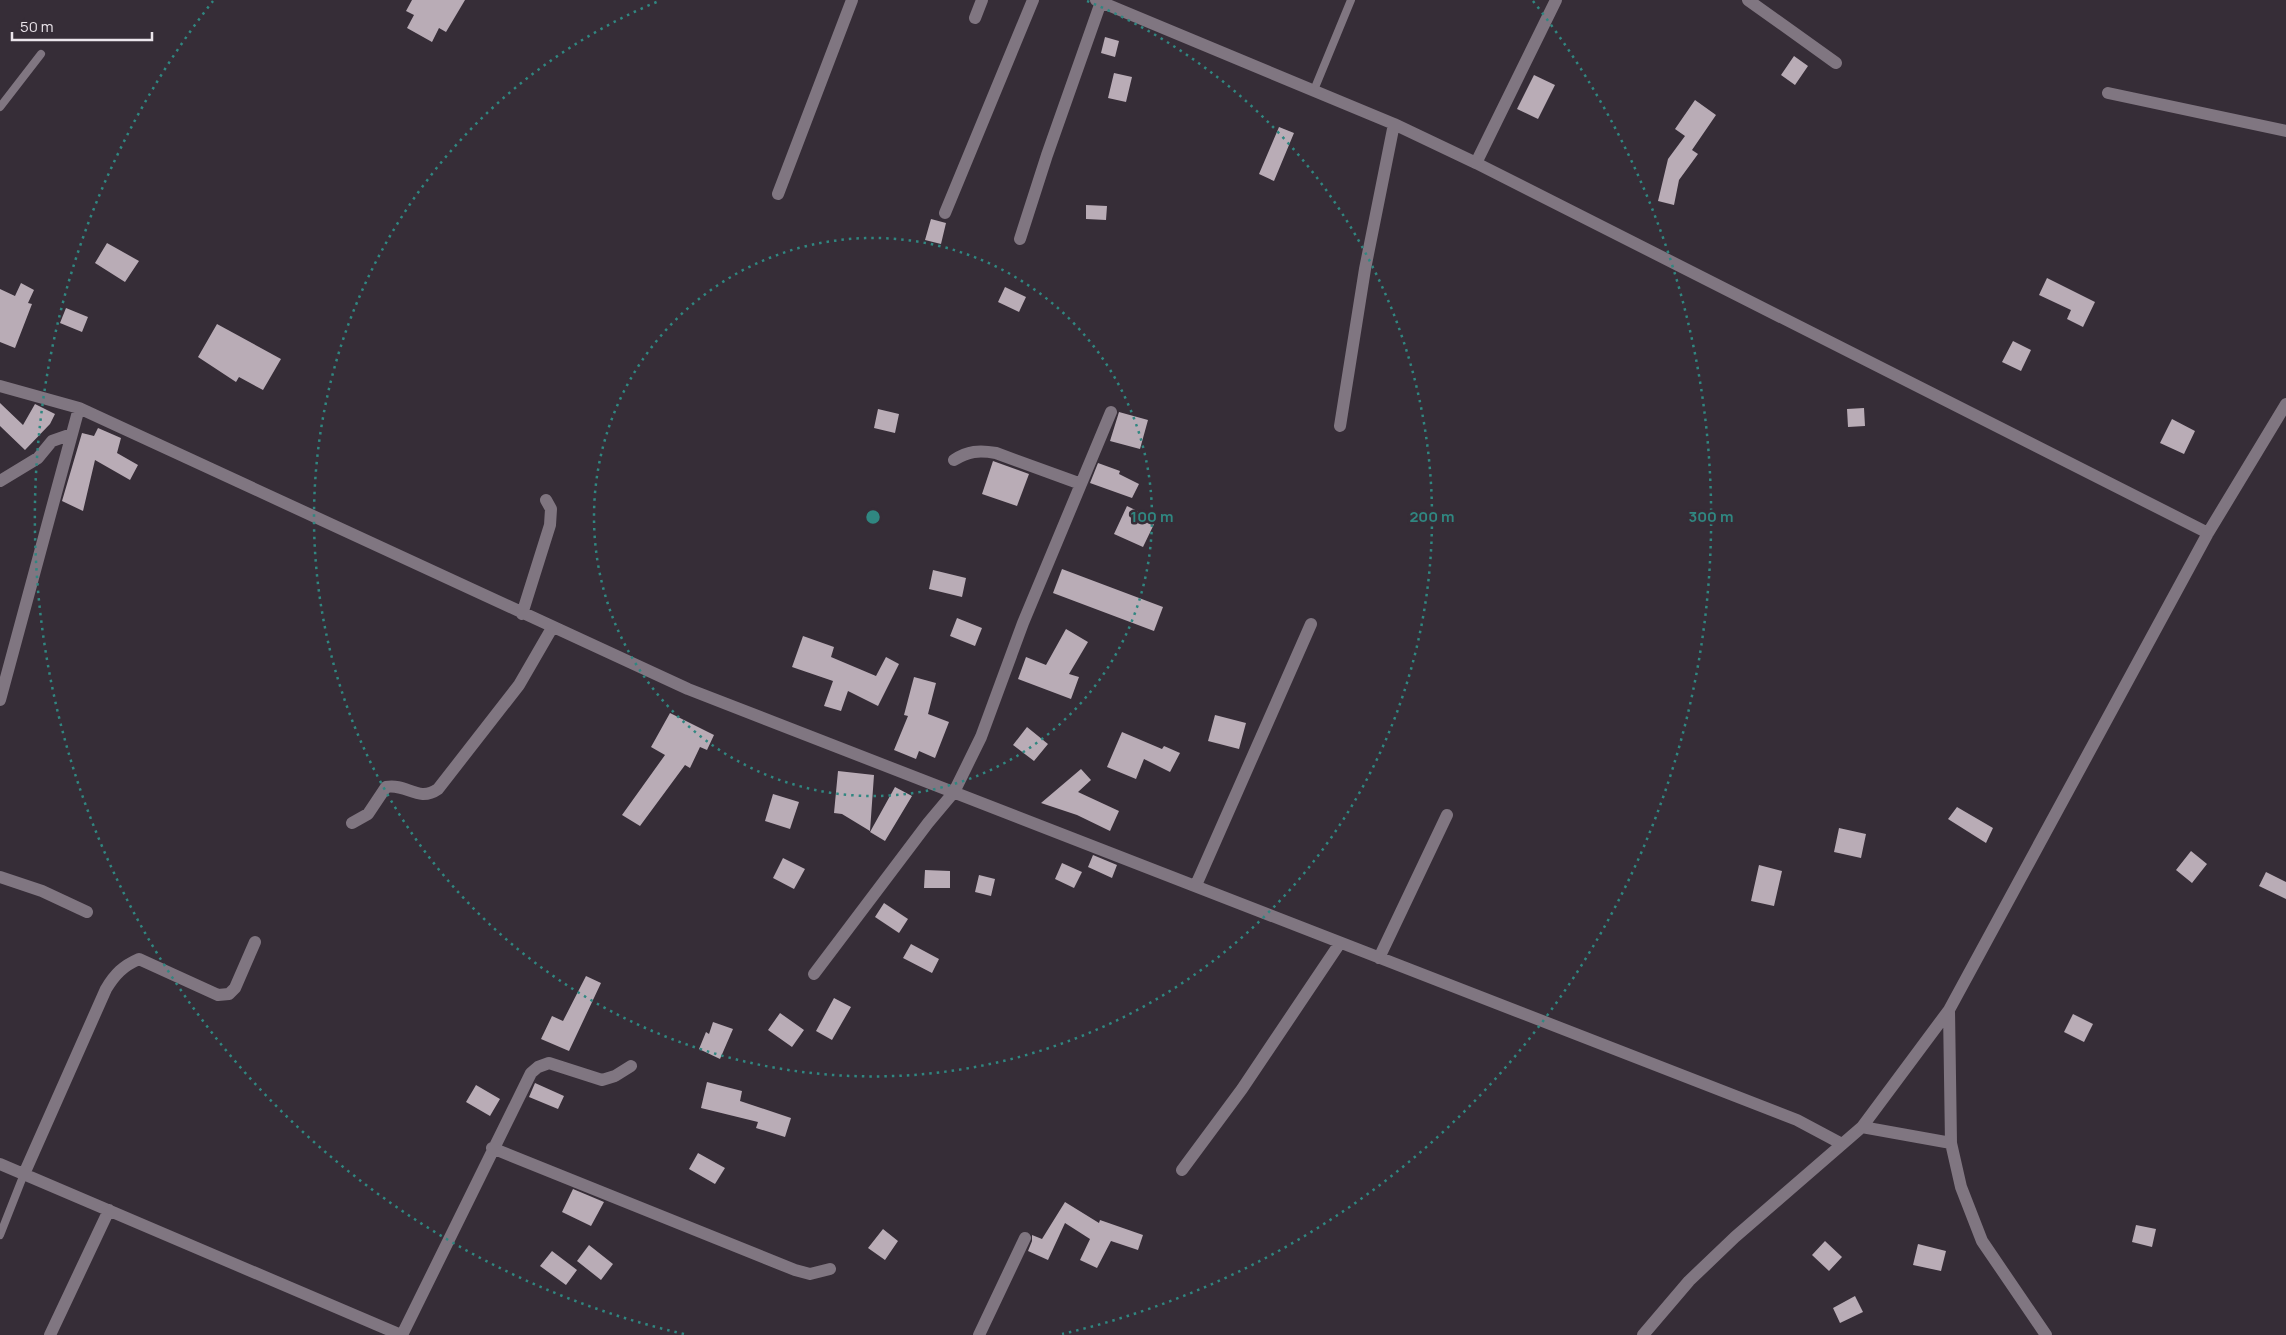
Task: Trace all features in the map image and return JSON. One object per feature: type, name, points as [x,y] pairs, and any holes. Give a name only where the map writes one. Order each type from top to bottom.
[{"type":"street","points":[[778,194],[852,0]]},
{"type":"street","points":[[975,18],[982,0]]},
{"type":"street","points":[[945,213],[1033,0]]},
{"type":"street","points":[[1476,164],[1556,0]]},
{"type":"street","points":[[1748,0],[1836,62]]},
{"type":"street","points":[[1020,239],[1098,1],[1394,124],[2208,533]]},
{"type":"street","points":[[2108,93],[2286,131]]},
{"type":"street","points":[[1340,426],[1365,269],[1394,124]]},
{"type":"street","points":[[0,386],[79,408],[552,628],[688,689],[1797,1120],[1842,1144]]},
{"type":"street","points":[[1643,1335],[1689,1281],[1735,1237],[1862,1127],[1949,1010],[2208,533],[2286,404]]},
{"type":"street","points":[[0,700],[79,408]]},
{"type":"street","points":[[814,974],[928,823],[954,792],[981,737],[1023,623],[1111,412]]},
{"type":"street","points":[[0,481],[38,458],[52,441],[72,434]]},
{"type":"street","points":[[954,460],[966,452],[983,450],[1081,484]]},
{"type":"street","points":[[522,614],[550,525],[552,509],[546,500]]},
{"type":"street","points":[[1196,885],[1311,624]]},
{"type":"street","points":[[352,824],[368,814],[386,786],[395,785],[421,795],[430,795],[438,788],[519,685],[552,628]]},
{"type":"street","points":[[1379,958],[1446,814]]},
{"type":"street","points":[[0,877],[42,891],[87,912]]},
{"type":"street","points":[[24,1174],[106,989],[115,974],[125,965],[139,959],[218,995],[229,994],[235,988],[254,942]]},
{"type":"street","points":[[1182,1170],[1242,1089],[1340,943]]},
{"type":"street","points":[[1949,1010],[1951,1143],[1961,1187],[1982,1241],[2046,1335]]},
{"type":"street","points":[[0,1164],[402,1335],[492,1148],[531,1072],[549,1063],[602,1080],[616,1076],[631,1066]]},
{"type":"street","points":[[1862,1127],[1951,1143]]},
{"type":"street","points":[[492,1148],[795,1270],[810,1274],[830,1269]]},
{"type":"street","points":[[50,1335],[109,1210]]},
{"type":"street","points":[[979,1335],[1025,1238]]},
{"type":"lane","points":[[1314,90],[1351,0]]},
{"type":"lane","points":[[0,107],[40,54]]},
{"type":"lane","points":[[0,1235],[24,1174]]},
{"type":"building","points":[[412,0],[465,0],[446,32],[439,28],[432,42],[407,28],[414,15],[406,11]]},
{"type":"building","points":[[1105,37],[1119,41],[1115,57],[1101,53]]},
{"type":"building","points":[[1794,56],[1808,66],[1795,85],[1781,75]]},
{"type":"building","points":[[1114,73],[1132,77],[1126,102],[1108,98]]},
{"type":"building","points":[[1534,75],[1555,85],[1538,119],[1517,109]]},
{"type":"building","points":[[1695,100],[1716,115],[1692,150],[1698,154],[1679,180],[1674,205],[1658,201],[1668,159],[1685,136],[1675,129]]},
{"type":"building","points":[[1279,127],[1294,133],[1274,181],[1259,174]]},
{"type":"building","points":[[1086,205],[1107,206],[1106,220],[1086,219]]},
{"type":"building","points":[[931,219],[946,223],[941,244],[925,240]]},
{"type":"building","points":[[107,243],[139,261],[125,282],[95,263]]},
{"type":"building","points":[[2047,278],[2095,302],[2083,327],[2067,319],[2071,310],[2039,295]]},
{"type":"building","points":[[21,283],[34,290],[28,303],[32,304],[15,348],[0,342],[0,289],[15,296]]},
{"type":"building","points":[[1005,287],[1026,297],[1019,312],[998,302]]},
{"type":"building","points":[[66,308],[88,317],[82,332],[60,323]]},
{"type":"building","points":[[217,324],[281,359],[263,390],[239,377],[236,382],[198,357]]},
{"type":"building","points":[[2013,341],[2031,350],[2021,371],[2002,362]]},
{"type":"building","points":[[0,403],[23,425],[35,404],[55,414],[50,424],[25,450],[0,426]]},
{"type":"building","points":[[1864,408],[1865,426],[1848,427],[1847,409]]},
{"type":"building","points":[[878,409],[899,414],[895,433],[874,428]]},
{"type":"building","points":[[1119,412],[1148,420],[1140,449],[1110,441]]},
{"type":"building","points":[[2172,419],[2195,431],[2184,454],[2160,443]]},
{"type":"building","points":[[98,428],[121,438],[117,453],[138,465],[130,480],[95,460],[83,511],[62,501],[82,433],[94,436]]},
{"type":"building","points":[[993,461],[1029,474],[1017,506],[982,494]]},
{"type":"building","points":[[1098,463],[1120,471],[1119,474],[1139,484],[1132,498],[1090,483]]},
{"type":"building","points":[[1127,506],[1156,520],[1143,547],[1114,534]]},
{"type":"building","points":[[1062,569],[1163,607],[1154,631],[1053,593]]},
{"type":"building","points":[[933,570],[966,578],[962,597],[929,589]]},
{"type":"building","points":[[957,618],[982,628],[975,646],[950,636]]},
{"type":"building","points":[[1066,629],[1088,642],[1069,674],[1079,677],[1071,699],[1018,679],[1026,657],[1046,665]]},
{"type":"building","points":[[803,636],[834,647],[831,657],[876,676],[886,657],[899,664],[878,706],[848,691],[841,711],[824,706],[833,681],[792,667]]},
{"type":"building","points":[[914,677],[936,683],[928,714],[949,722],[935,758],[919,751],[916,759],[894,750],[908,716],[904,715]]},
{"type":"building","points":[[670,713],[714,735],[707,750],[700,747],[690,768],[685,765],[640,826],[622,815],[665,755],[651,747]]},
{"type":"building","points":[[1215,715],[1246,723],[1239,749],[1208,741]]},
{"type":"building","points":[[1027,727],[1048,744],[1034,761],[1013,745]]},
{"type":"building","points":[[1122,732],[1162,749],[1164,746],[1180,753],[1170,772],[1144,759],[1136,779],[1107,767]]},
{"type":"building","points":[[1081,769],[1091,780],[1078,792],[1119,811],[1110,831],[1077,815],[1041,803]]},
{"type":"building","points":[[838,771],[874,775],[870,831],[842,814],[834,813]]},
{"type":"building","points":[[895,787],[912,796],[885,841],[870,832]]},
{"type":"building","points":[[773,794],[799,802],[790,829],[765,821]]},
{"type":"building","points":[[1957,807],[1993,828],[1986,843],[1948,819]]},
{"type":"building","points":[[1839,828],[1866,834],[1861,858],[1834,852]]},
{"type":"building","points":[[2191,851],[2207,864],[2192,883],[2176,870]]},
{"type":"building","points":[[1093,855],[1117,865],[1112,878],[1088,867]]},
{"type":"building","points":[[783,858],[805,869],[794,889],[773,878]]},
{"type":"building","points":[[1062,863],[1082,872],[1074,888],[1055,879]]},
{"type":"building","points":[[1759,865],[1782,871],[1774,906],[1751,901]]},
{"type":"building","points":[[925,870],[950,871],[950,888],[924,888]]},
{"type":"building","points":[[2266,872],[2286,882],[2286,899],[2259,886]]},
{"type":"building","points":[[979,875],[995,879],[991,896],[975,892]]},
{"type":"building","points":[[884,903],[908,919],[899,933],[875,917]]},
{"type":"building","points":[[911,944],[939,959],[932,973],[903,958]]},
{"type":"building","points":[[586,976],[601,983],[569,1051],[541,1039],[552,1016],[563,1021]]},
{"type":"building","points":[[834,998],[851,1007],[832,1040],[816,1031]]},
{"type":"building","points":[[780,1013],[804,1030],[792,1047],[768,1030]]},
{"type":"building","points":[[2073,1014],[2093,1024],[2084,1042],[2064,1032]]},
{"type":"building","points":[[713,1022],[733,1029],[720,1059],[699,1049],[706,1032],[709,1034]]},
{"type":"building","points":[[707,1082],[742,1091],[740,1101],[791,1118],[785,1137],[756,1128],[758,1122],[701,1108]]},
{"type":"building","points":[[535,1083],[564,1096],[558,1109],[529,1097]]},
{"type":"building","points":[[476,1085],[500,1099],[490,1116],[466,1102]]},
{"type":"building","points":[[698,1153],[725,1168],[715,1184],[689,1169]]},
{"type":"building","points":[[573,1189],[604,1202],[591,1226],[562,1212]]},
{"type":"building","points":[[1065,1202],[1099,1223],[1100,1220],[1143,1235],[1138,1250],[1111,1241],[1097,1268],[1080,1260],[1090,1239],[1065,1223],[1048,1260],[1028,1251],[1032,1235],[1042,1239]]},
{"type":"building","points":[[2136,1225],[2156,1229],[2152,1247],[2132,1242]]},
{"type":"building","points":[[883,1229],[898,1241],[885,1260],[868,1248]]},
{"type":"building","points":[[1825,1241],[1842,1257],[1829,1271],[1812,1255]]},
{"type":"building","points":[[1918,1244],[1946,1251],[1941,1271],[1913,1265]]},
{"type":"building","points":[[589,1245],[613,1264],[601,1280],[577,1261]]},
{"type":"building","points":[[552,1251],[577,1270],[566,1285],[540,1266]]},
{"type":"building","points":[[1855,1296],[1863,1312],[1840,1323],[1833,1308]]}]
